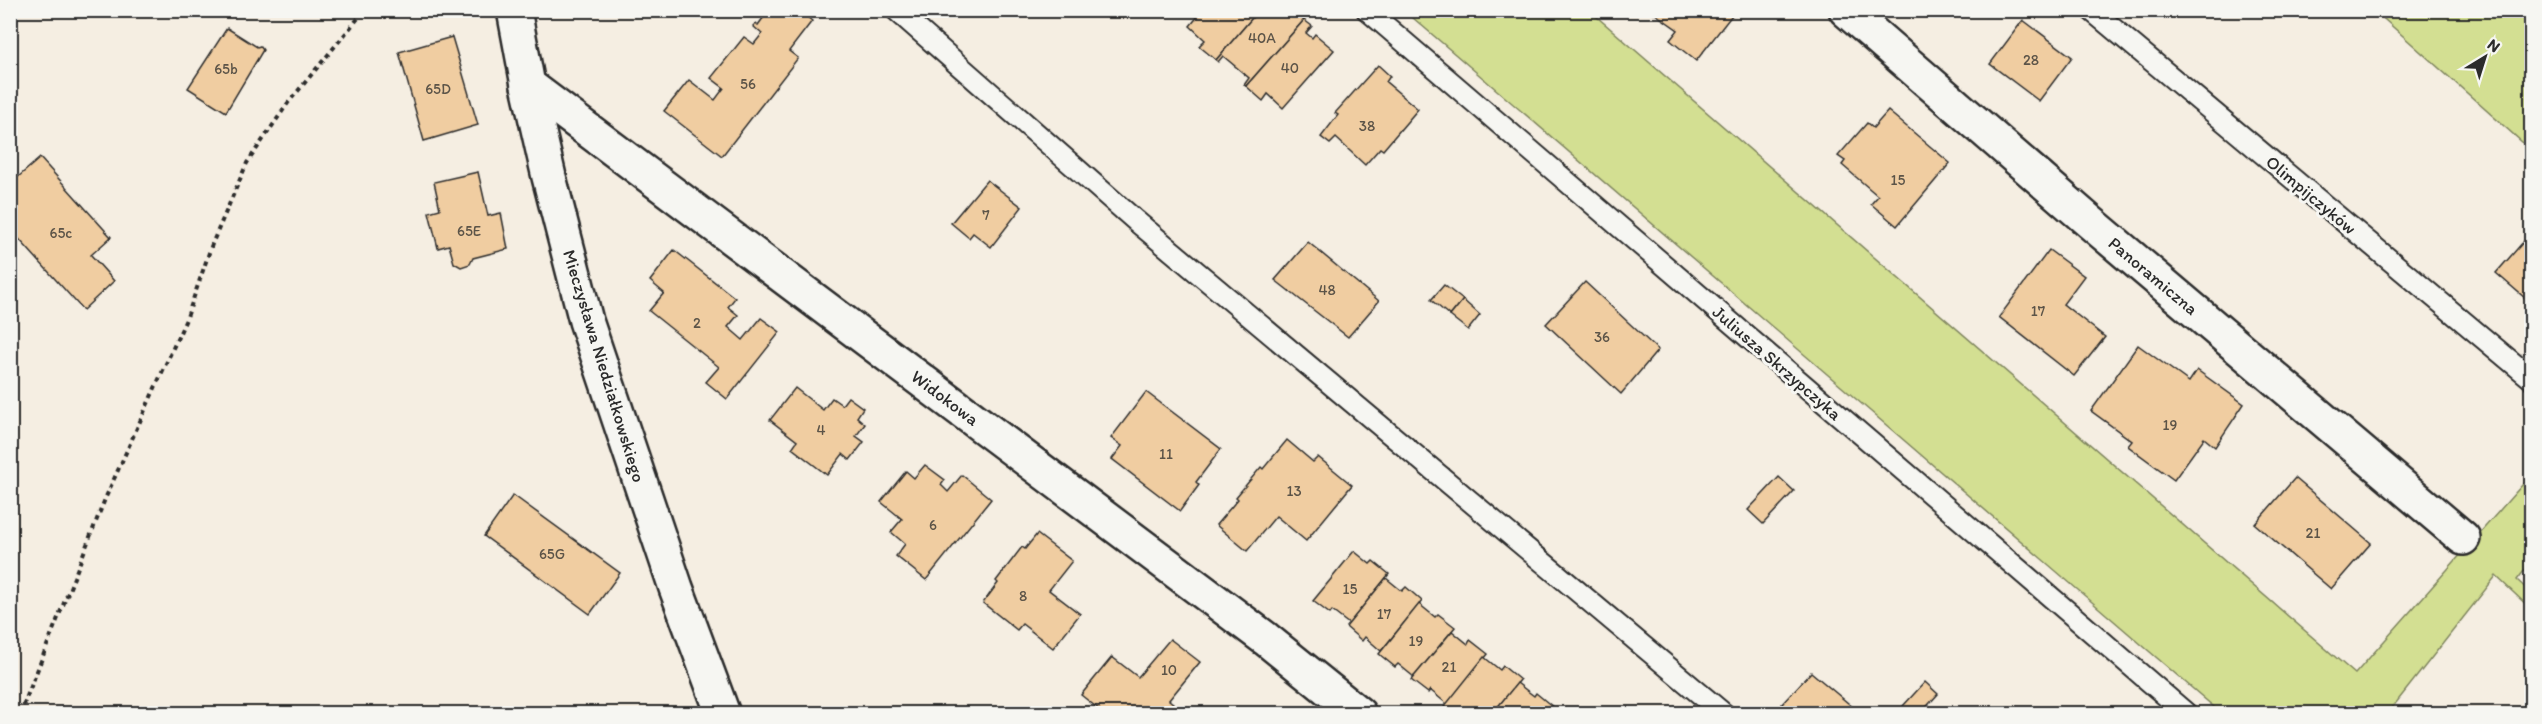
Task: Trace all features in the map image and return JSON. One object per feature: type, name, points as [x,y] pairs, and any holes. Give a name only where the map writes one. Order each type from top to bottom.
[{"type":"street","name":"Mieczysława Niedziałkowskiego","points":[[514,10],[549,177],[586,321],[676,588],[723,714]]},
{"type":"street","name":"Panoramiczna","points":[[1846,10],[2090,222],[2463,538]]},
{"type":"street","name":"Widokowa","points":[[528,85],[1266,639],[1359,714]]},
{"type":"lane","points":[[896,10],[1145,229],[1724,714]]},
{"type":"lane","name":"Juliusza Skrzypczyka","points":[[1367,10],[2187,714]]},
{"type":"lane","name":"Olimpijczyków","points":[[2091,10],[2532,379]]},
{"type":"path","points":[[20,714],[105,499],[187,316],[212,244],[247,163],[288,104],[365,10]]},
{"type":"green space","points":[[1405,11],[1590,11],[2355,674],[2531,475],[2531,562],[2517,580],[2531,593],[2531,609],[2496,576],[2388,713],[2221,713]]},
{"type":"green space","points":[[2375,11],[2531,11],[2531,150]]},
{"type":"building","points":[[769,10],[799,10],[812,21],[789,51],[798,58],[722,156],[664,111],[689,80],[715,100],[724,88],[711,78],[744,37],[754,44],[762,34],[753,26],[756,23],[758,25]]},
{"type":"building","points":[[1203,10],[1259,10],[1216,60],[1199,46],[1205,40],[1190,26]]},
{"type":"building","points":[[1259,10],[1279,10],[1282,13],[1284,10],[1293,10],[1304,20],[1246,86],[1244,85],[1249,78],[1223,56],[1218,62],[1216,60]]},
{"type":"building","points":[[1657,10],[1736,10],[1696,61],[1670,40],[1678,30],[1654,13]]},
{"type":"building","points":[[1304,20],[1312,26],[1306,33],[1312,38],[1315,34],[1334,50],[1283,108],[1268,94],[1263,101],[1246,86]]},
{"type":"building","points":[[2023,20],[2072,57],[2039,101],[1990,64]]},
{"type":"building","points":[[227,28],[257,47],[260,46],[263,50],[226,112],[188,88]]},
{"type":"building","points":[[452,37],[478,125],[424,141],[399,52]]},
{"type":"building","points":[[1378,65],[1390,76],[1386,82],[1418,109],[1383,150],[1380,148],[1365,165],[1336,138],[1330,144],[1321,137],[1338,115],[1335,113]]},
{"type":"building","points":[[1888,111],[1950,163],[1897,226],[1871,204],[1878,196],[1842,165],[1845,161],[1838,156],[1867,123],[1873,128]]},
{"type":"building","points":[[40,158],[111,237],[91,255],[114,281],[83,310],[10,229],[10,184]]},
{"type":"building","points":[[478,172],[488,216],[501,213],[508,249],[473,258],[470,264],[461,267],[454,263],[449,245],[438,248],[429,212],[440,209],[434,182]]},
{"type":"building","points":[[987,180],[1022,207],[991,247],[973,233],[969,238],[951,223]]},
{"type":"building","points":[[2532,232],[2532,304],[2496,273]]},
{"type":"building","points":[[1308,242],[1379,301],[1348,337],[1275,280]]},
{"type":"building","points":[[674,250],[735,298],[728,307],[738,315],[728,327],[743,340],[761,318],[780,332],[727,399],[706,382],[719,367],[649,311],[664,293],[650,281]]},
{"type":"building","points":[[2049,250],[2084,276],[2063,304],[2105,337],[2074,376],[1999,317]]},
{"type":"building","points":[[1585,282],[1658,350],[1621,394],[1546,324]]},
{"type":"building","points":[[1444,285],[1463,300],[1450,316],[1431,300]]},
{"type":"building","points":[[1463,300],[1480,315],[1468,330],[1450,316]]},
{"type":"building","points":[[2138,345],[2189,382],[2197,370],[2244,404],[2215,447],[2204,438],[2174,480],[2128,446],[2132,441],[2091,411]]},
{"type":"building","points":[[795,388],[823,410],[832,398],[842,405],[848,397],[863,408],[857,417],[865,424],[856,436],[864,442],[850,460],[843,454],[827,475],[792,448],[797,441],[770,420]]},
{"type":"building","points":[[1146,392],[1221,449],[1196,482],[1199,485],[1180,511],[1112,459],[1122,446],[1111,438]]},
{"type":"building","points":[[1287,440],[1313,462],[1318,457],[1352,485],[1306,541],[1276,516],[1247,551],[1216,525],[1261,467],[1263,469]]},
{"type":"building","points":[[925,465],[945,480],[941,485],[948,492],[962,475],[991,499],[926,580],[896,556],[905,544],[891,532],[902,519],[881,502],[906,471],[914,478]]},
{"type":"building","points":[[1779,477],[1794,491],[1763,524],[1748,510]]},
{"type":"building","points":[[2295,478],[2371,543],[2331,589],[2255,524]]},
{"type":"building","points":[[513,495],[620,573],[590,614],[484,536]]},
{"type":"building","points":[[1037,534],[1072,561],[1049,590],[1080,614],[1053,648],[1022,624],[1017,630],[983,603],[998,583],[996,581],[1022,547],[1025,549]]},
{"type":"building","points":[[1354,551],[1370,564],[1373,561],[1389,574],[1349,624],[1332,611],[1330,614],[1313,601]]},
{"type":"building","points":[[1386,578],[1402,591],[1406,587],[1422,601],[1381,651],[1365,637],[1362,641],[1346,627]]},
{"type":"building","points":[[1419,604],[1435,617],[1438,614],[1455,627],[1414,677],[1398,664],[1395,667],[1379,654]]},
{"type":"building","points":[[1452,631],[1468,644],[1470,640],[1488,654],[1447,704],[1430,690],[1428,693],[1411,680]]},
{"type":"building","points":[[1170,639],[1200,662],[1169,700],[1174,704],[1167,714],[1105,714],[1081,695],[1112,657],[1138,677]]},
{"type":"building","points":[[1484,657],[1500,670],[1503,666],[1520,680],[1492,714],[1453,714],[1444,707]]},
{"type":"building","points":[[1811,672],[1861,714],[1794,714],[1782,704]]},
{"type":"building","points":[[1925,682],[1938,694],[1920,714],[1911,714],[1903,706]]},
{"type":"building","points":[[1517,683],[1534,696],[1536,693],[1553,707],[1547,714],[1492,714]]}]
